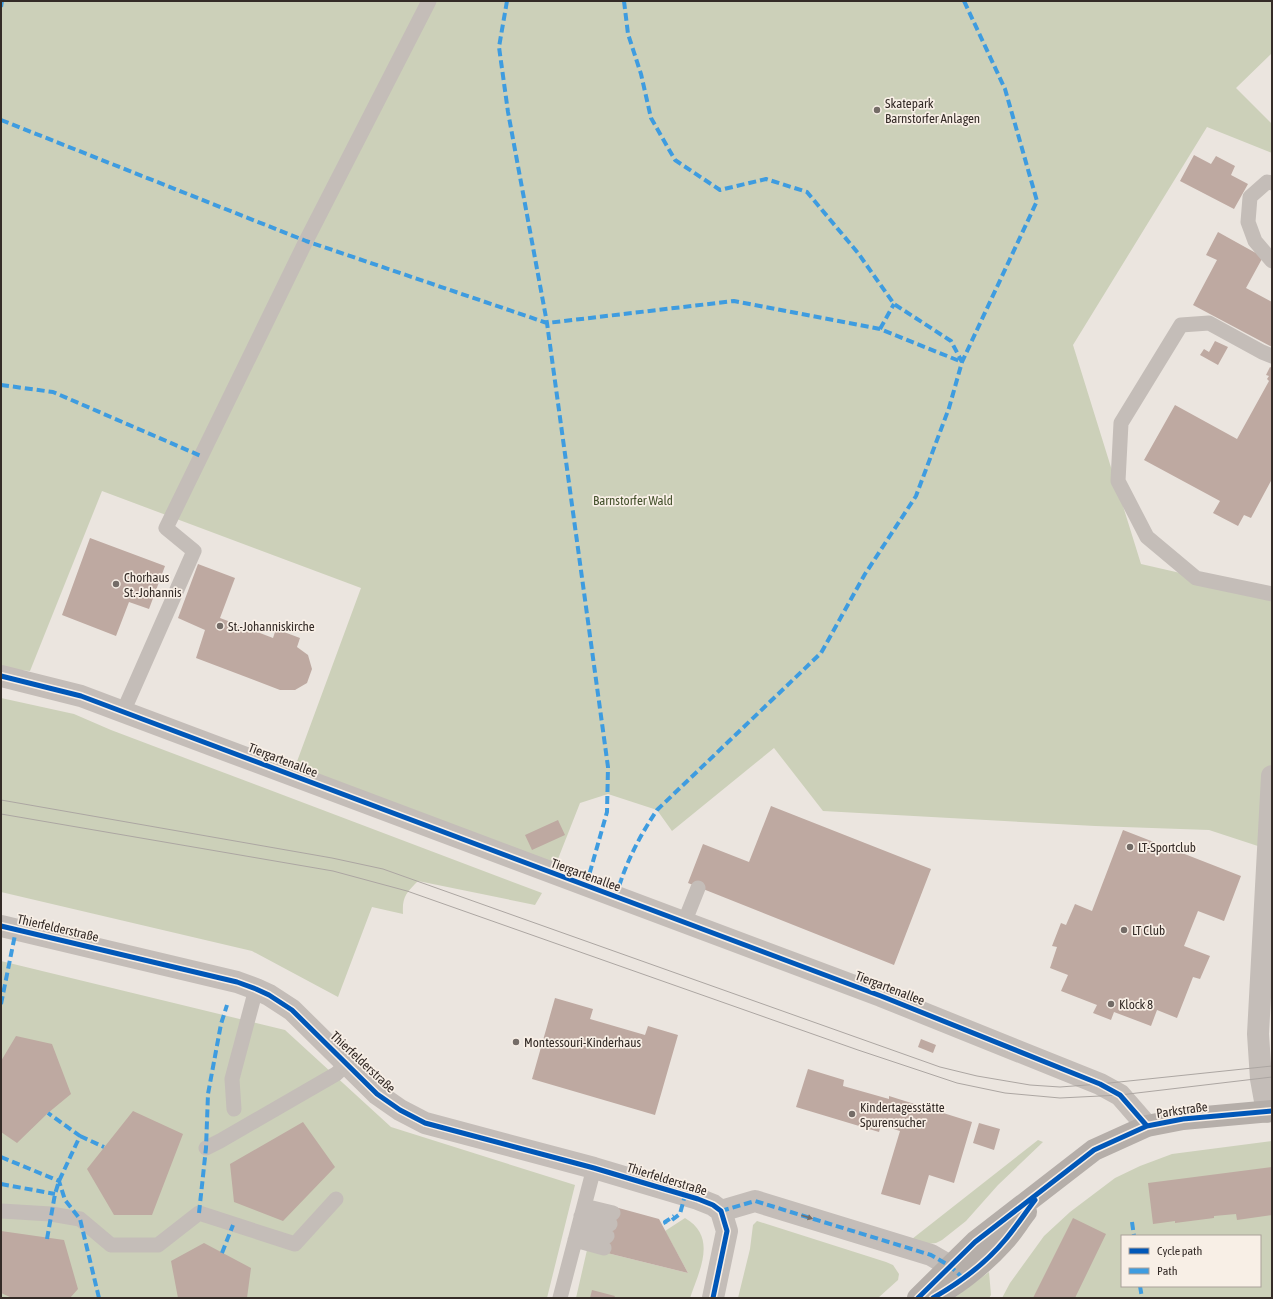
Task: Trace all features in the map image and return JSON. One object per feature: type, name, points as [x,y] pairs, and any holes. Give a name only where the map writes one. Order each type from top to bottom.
[{"type":"main road","name":"Parkstraße","points":[[933,1298],[956,1272],[975,1242],[1094,1150],[1147,1126],[1183,1118],[1269,1112]]},
{"type":"main road","name":"Parkstraße","points":[[918,1298],[956,1272]]},
{"type":"street","name":"Tiergartenallee","points":[[1,676],[81,696],[881,996],[1100,1084],[1120,1095],[1147,1126]]},
{"type":"street","points":[[1269,1112],[1261,1078],[1258,1034],[1272,776]]},
{"type":"street","name":"Thierfelderstraße","points":[[1,926],[237,982],[256,989],[292,1010],[377,1094],[400,1110],[425,1122],[698,1198],[713,1205],[721,1211]]},
{"type":"street","points":[[713,1298],[727,1231],[721,1211],[755,1201],[931,1255],[956,1272]]},
{"type":"lane","points":[[123,712],[194,551],[166,528],[306,241],[429,1]]},
{"type":"lane","points":[[1272,183],[1267,182],[1250,197],[1248,222],[1256,241],[1272,261]]},
{"type":"lane","points":[[1272,356],[1209,323],[1181,325],[1121,423],[1118,481],[1147,537],[1196,578],[1272,594]]},
{"type":"lane","points":[[684,923],[698,888]]},
{"type":"lane","points":[[234,1109],[232,1079],[256,989]]},
{"type":"lane","points":[[206,1148],[336,1074],[347,1064]]},
{"type":"lane","points":[[560,1298],[594,1168]]},
{"type":"lane","points":[[1,1211],[51,1214],[80,1219],[111,1245],[158,1245],[199,1213],[295,1244],[336,1199]]},
{"type":"lane","points":[[580,1223],[608,1231],[580,1223]]},
{"type":"green space","name":"Barnstorfer Wald","points":[[1,1],[1272,1],[1272,53],[1236,88],[1272,124],[1272,153],[1207,127],[1073,345],[1141,564],[1272,594],[1272,776],[1267,849],[1209,830],[1095,826],[823,811],[774,748],[672,831],[657,810],[608,794],[580,803],[556,864],[295,767],[361,588],[102,491],[30,671],[1,668]]},
{"type":"green space","points":[[1,698],[74,714],[111,730],[542,893],[535,905],[418,881],[410,889],[404,899],[403,914],[372,907],[338,997],[252,951],[1,892]]},
{"type":"green space","points":[[1,961],[285,1030],[391,1127],[575,1185],[547,1298],[1,1298]]},
{"type":"green space","points":[[1038,1140],[1043,1142],[998,1185],[966,1221],[942,1240],[936,1243],[927,1244],[912,1239]]},
{"type":"green space","points":[[1272,1141],[1272,1298],[1002,1298],[1010,1283],[1044,1236],[1070,1212],[1115,1178],[1140,1166],[1172,1154]]},
{"type":"green space","points":[[685,1218],[695,1226],[701,1235],[703,1245],[701,1266],[690,1298],[576,1298],[587,1250],[603,1252],[688,1273],[665,1231]]},
{"type":"green space","points":[[757,1221],[886,1262],[893,1265],[899,1274],[898,1280],[878,1298],[738,1298],[750,1249],[753,1225]]},
{"type":"green space","points":[[989,1272],[991,1295],[989,1298],[954,1298]]},
{"type":"building","points":[[1194,155],[1211,164],[1216,156],[1235,166],[1231,175],[1248,184],[1234,209],[1180,181]]},
{"type":"building","points":[[1218,232],[1263,257],[1246,288],[1272,302],[1272,347],[1193,305],[1217,260],[1206,255]]},
{"type":"building","points":[[1215,341],[1228,347],[1218,365],[1200,355],[1204,349],[1209,352]]},
{"type":"building","points":[[1270,367],[1272,368],[1272,479],[1251,518],[1244,515],[1238,526],[1213,513],[1220,501],[1144,460],[1175,405],[1237,439],[1269,381],[1267,379],[1269,376],[1266,375]]},
{"type":"building","name":"Chorhaus St.-Johannis","points":[[90,538],[165,566],[149,609],[129,602],[116,636],[62,615]]},
{"type":"building","name":"St.-Johanniskirche","points":[[198,564],[235,578],[220,618],[273,638],[276,629],[300,638],[297,647],[308,655],[312,669],[307,683],[295,690],[280,690],[196,658],[205,630],[178,618]]},
{"type":"building","points":[[771,806],[931,869],[894,965],[688,883],[703,844],[749,862]]},
{"type":"building","points":[[558,820],[565,835],[532,850],[525,835]]},
{"type":"building","name":"LT Club","points":[[1123,830],[1241,876],[1224,921],[1198,911],[1184,946],[1210,956],[1200,979],[1193,977],[1177,1018],[1157,1010],[1151,1026],[1114,1012],[1111,1020],[1093,1013],[1097,1005],[1061,991],[1068,975],[1050,968],[1057,947],[1052,946],[1061,923],[1066,925],[1075,904],[1092,911]]},
{"type":"building","points":[[555,998],[593,1009],[590,1019],[645,1035],[648,1026],[678,1035],[655,1115],[532,1079]]},
{"type":"building","points":[[16,1036],[52,1044],[71,1094],[48,1113],[17,1143],[1,1132],[1,1061]]},
{"type":"building","points":[[921,1039],[936,1045],[933,1053],[918,1047]]},
{"type":"building","points":[[808,1069],[844,1080],[843,1086],[889,1099],[889,1096],[972,1122],[954,1183],[929,1175],[920,1205],[881,1194],[900,1131],[881,1125],[879,1132],[796,1107]]},
{"type":"building","points":[[133,1111],[183,1134],[152,1215],[114,1215],[87,1169]]},
{"type":"building","points":[[303,1122],[335,1167],[283,1221],[234,1202],[230,1164]]},
{"type":"building","points":[[979,1123],[1000,1129],[994,1150],[973,1143]]},
{"type":"building","points":[[1272,1167],[1272,1215],[1237,1220],[1236,1214],[1214,1216],[1214,1218],[1175,1223],[1175,1221],[1153,1224],[1148,1183]]},
{"type":"building","points":[[615,1207],[659,1219],[688,1273],[603,1252]]},
{"type":"building","points":[[1073,1218],[1106,1234],[1075,1298],[1033,1298]]},
{"type":"building","points":[[1,1231],[64,1240],[78,1289],[70,1298],[12,1298],[1,1293]]},
{"type":"building","points":[[204,1243],[251,1268],[247,1298],[178,1298],[171,1261]]},
{"type":"building","points":[[592,1290],[615,1296],[614,1298],[590,1298]]},
{"type":"tram line","points":[[1,800],[332,858],[383,869],[940,1067],[977,1076],[1030,1085],[1060,1087],[1272,1066]]},
{"type":"tram line","points":[[1,814],[333,871],[407,891],[858,1050],[957,1083],[1005,1093],[1060,1098],[1120,1095],[1272,1077]]},
{"type":"marked path","points":[[1,7],[2,1]]},
{"type":"marked path","points":[[507,1],[499,47],[508,112],[547,323],[608,767],[607,812],[586,886]]},
{"type":"marked path","points":[[624,1],[628,34],[641,74],[651,118],[675,160],[720,190],[766,179],[807,192],[858,253],[894,304],[951,341],[962,362]]},
{"type":"marked path","points":[[616,897],[623,874],[633,852],[657,810],[821,653],[865,574],[916,496],[949,408],[962,362],[1037,201],[1005,89],[964,1]]},
{"type":"marked path","points":[[1,120],[306,241],[547,323],[734,301],[880,329],[962,362]]},
{"type":"marked path","points":[[880,329],[894,304]]},
{"type":"marked path","points":[[1,385],[53,392],[201,456]]},
{"type":"marked path","points":[[1,1004],[16,930]]},
{"type":"marked path","points":[[199,1213],[206,1148],[208,1094],[221,1024],[227,1005]]},
{"type":"marked path","points":[[47,1239],[55,1194],[59,1181],[80,1136],[48,1113]]},
{"type":"marked path","points":[[80,1136],[104,1147]]},
{"type":"marked path","points":[[1,1157],[59,1181],[65,1200],[80,1219],[99,1298]]},
{"type":"marked path","points":[[1,1184],[55,1194]]},
{"type":"marked path","points":[[672,1220],[680,1214],[685,1195]]},
{"type":"marked path","points":[[721,1211],[755,1201],[931,1255],[950,1266],[963,1278]]},
{"type":"marked path","points":[[666,1224],[665,1222],[674,1216]]},
{"type":"marked path","points":[[1132,1222],[1134,1235]]},
{"type":"marked path","points":[[222,1253],[233,1225]]},
{"type":"marked path","points":[[1140,1287],[1142,1298]]},
{"type":"cycle path","points":[[1,676],[81,696],[881,996],[1100,1084],[1120,1095],[1147,1126]]},
{"type":"cycle path","points":[[1,926],[237,982],[256,989],[269,995],[292,1010],[377,1094],[400,1110],[425,1123],[594,1168],[698,1199],[713,1205],[721,1211],[727,1231],[713,1298]]},
{"type":"cycle path","points":[[918,1298],[975,1242],[1094,1150],[1147,1126],[1183,1119],[1272,1111]]},
{"type":"cycle path","points":[[933,1298],[953,1286],[981,1265],[1009,1235],[1035,1200]]},
{"type":"place","name":"Skatepark Barnstorfer Anlagen","points":[[877,110]]},
{"type":"place","name":"Chorhaus St.-Johannis","points":[[116,584]]},
{"type":"place","name":"St.-Johanniskirche","points":[[220,626]]},
{"type":"place","name":"LT-Sportclub","points":[[1130,847]]},
{"type":"place","name":"LT Club","points":[[1124,930]]},
{"type":"place","name":"Klock 8","points":[[1111,1004]]},
{"type":"place","name":"Montessouri-Kinderhaus","points":[[516,1042]]},
{"type":"place","name":"Kindertagesstätte Spurensucher","points":[[852,1114]]}]
